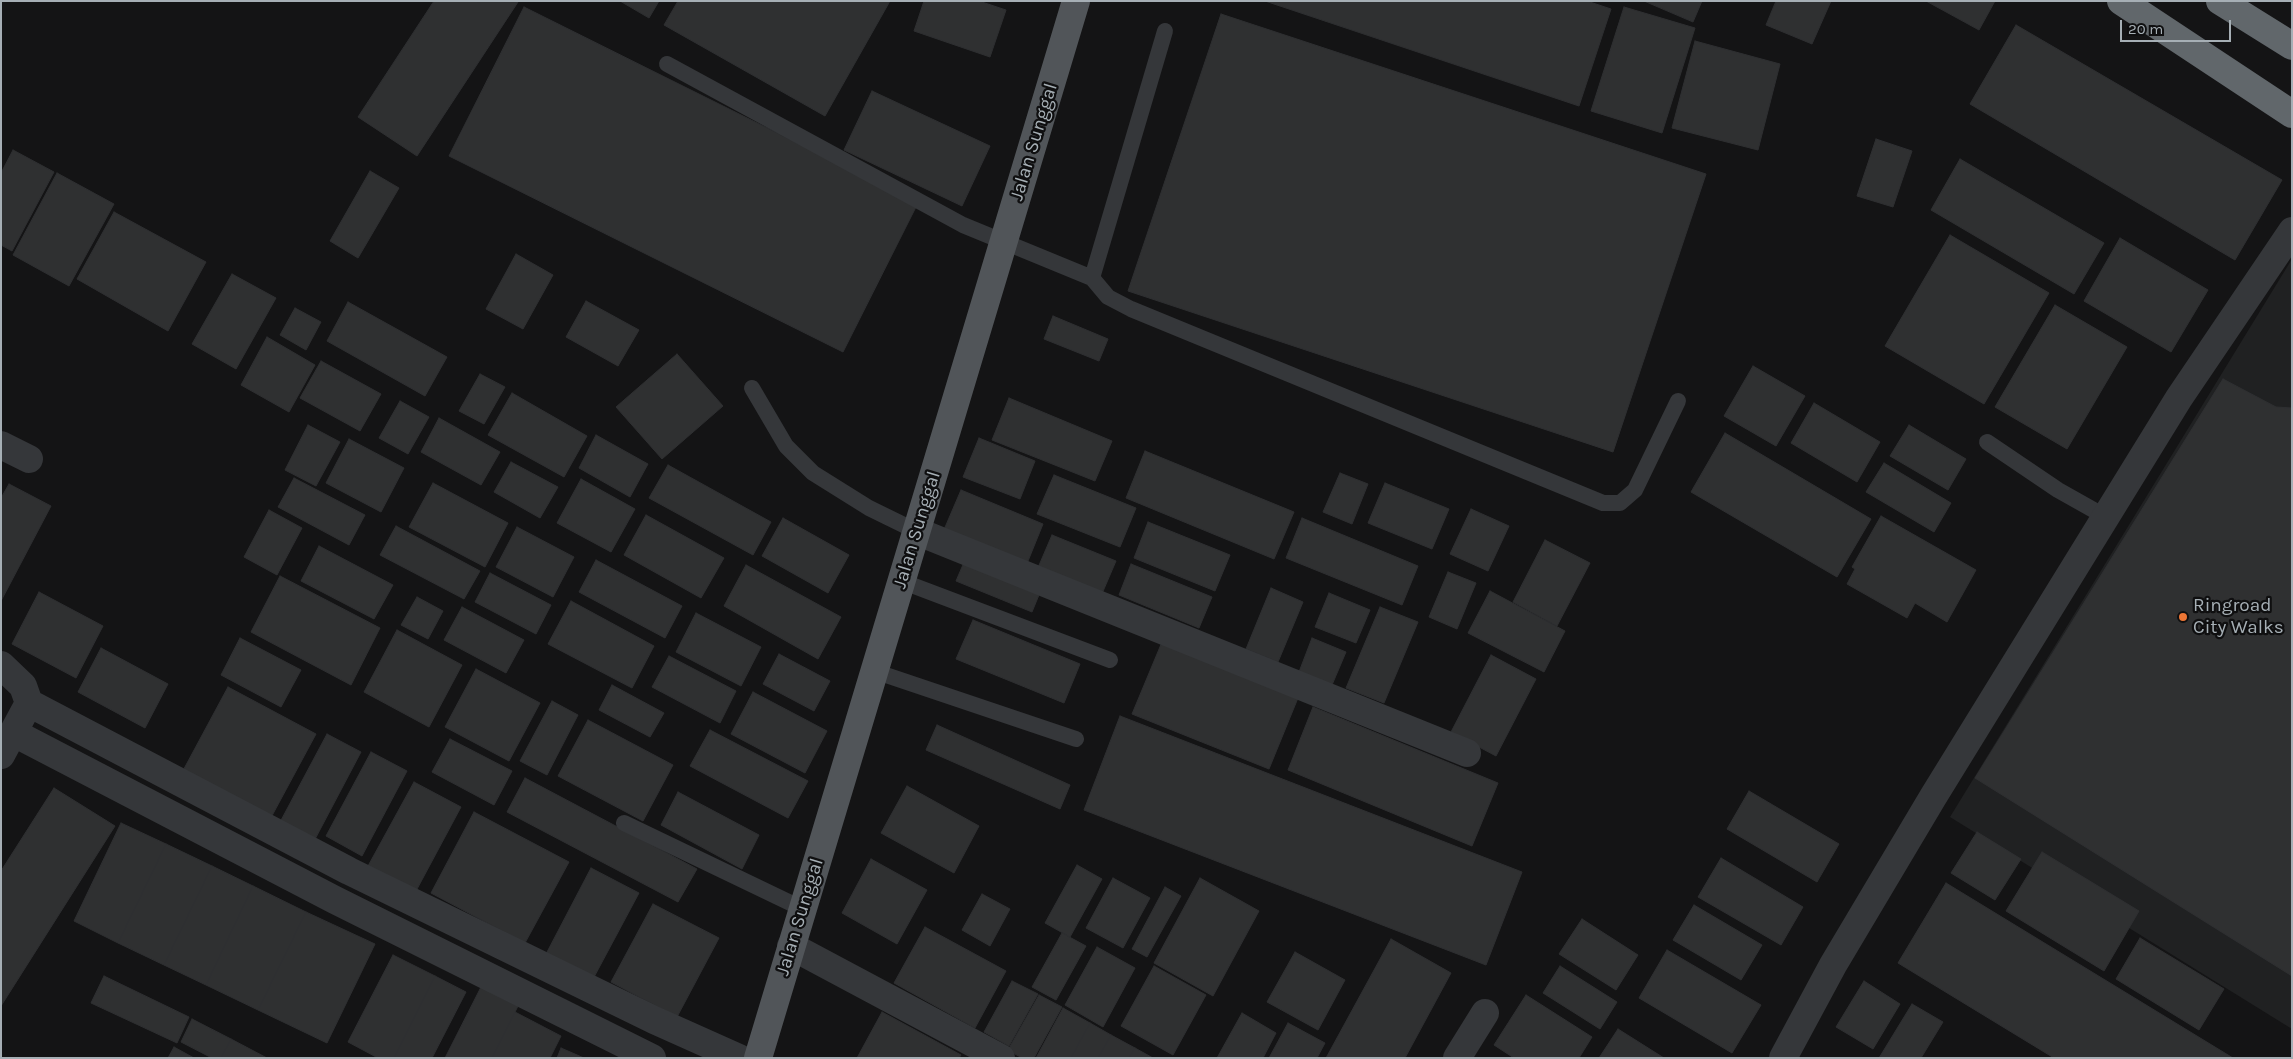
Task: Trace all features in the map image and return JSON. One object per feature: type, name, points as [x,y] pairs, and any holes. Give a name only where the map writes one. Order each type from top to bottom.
[{"type":"highway","points":[[2121,1],[2292,114]]},
{"type":"highway","points":[[2220,1],[2292,46]]},
{"type":"main road","name":"Jalan Sunggal","points":[[758,1058],[1076,1]]},
{"type":"street","points":[[1783,1058],[1833,965],[1873,898],[2179,398],[2292,231]]},
{"type":"street","points":[[1,445],[29,459]]},
{"type":"street","points":[[916,531],[1467,754]]},
{"type":"street","points":[[1,665],[23,686],[29,703],[348,871],[654,1020],[739,1058]]},
{"type":"street","points":[[29,703],[8,744],[336,900],[652,1058]]},
{"type":"street","points":[[336,900],[348,871]]},
{"type":"street","points":[[791,946],[1001,1058]]},
{"type":"street","points":[[1457,1058],[1485,1013]]},
{"type":"lane","points":[[1092,278],[1164,31]]},
{"type":"lane","points":[[667,64],[963,225],[1092,278],[1108,297],[1131,309],[1603,503],[1620,503],[1635,490],[1678,402]]},
{"type":"lane","points":[[752,388],[786,446],[814,474],[869,508],[916,531]]},
{"type":"lane","points":[[1987,442],[2058,490],[2106,517]]},
{"type":"lane","points":[[901,582],[1110,660]]},
{"type":"lane","points":[[874,671],[1076,739]]},
{"type":"lane","points":[[624,823],[803,909]]},
{"type":"shaded area","name":"Ringroad City Walks","points":[[2292,259],[2292,1029],[1950,817]]},
{"type":"building","points":[[434,1],[518,2],[417,156],[358,117]]},
{"type":"building","points":[[620,1],[659,1],[649,18]]},
{"type":"building","points":[[678,1],[890,1],[825,116],[664,25]]},
{"type":"building","points":[[924,1],[979,1],[1006,10],[990,57],[914,31]]},
{"type":"building","points":[[1265,1],[1587,1],[1611,9],[1579,106]]},
{"type":"building","points":[[1644,1],[1702,1],[1693,22]]},
{"type":"building","points":[[1776,1],[1831,1],[1812,44],[1766,25]]},
{"type":"building","points":[[1926,1],[1995,1],[1979,30]]},
{"type":"building","points":[[524,7],[918,203],[843,352],[449,156]]},
{"type":"building","points":[[1624,7],[1695,28],[1662,133],[1591,111]]},
{"type":"building","points":[[1221,14],[1706,174],[1613,452],[1128,291]]},
{"type":"building","points":[[2016,25],[2282,180],[2235,260],[1970,104]]},
{"type":"building","points":[[1695,41],[1780,64],[1758,150],[1672,128]]},
{"type":"building","points":[[872,91],[990,146],[962,206],[844,150]]},
{"type":"building","points":[[1876,139],[1912,151],[1893,207],[1857,196]]},
{"type":"building","points":[[13,150],[54,172],[12,251],[1,245],[1,173]]},
{"type":"building","points":[[1960,159],[2104,243],[2074,294],[1931,210]]},
{"type":"building","points":[[370,171],[399,188],[358,258],[330,241]]},
{"type":"building","points":[[57,173],[114,204],[69,286],[13,255]]},
{"type":"building","points":[[114,212],[206,262],[168,331],[77,279]]},
{"type":"building","points":[[1950,235],[2049,293],[1984,404],[1885,346]]},
{"type":"building","points":[[2120,238],[2208,290],[2171,352],[2084,301]]},
{"type":"building","points":[[516,254],[553,275],[523,329],[486,309]]},
{"type":"building","points":[[232,274],[276,298],[236,369],[192,344]]},
{"type":"building","points":[[586,301],[639,330],[618,366],[566,337]]},
{"type":"building","points":[[348,302],[447,357],[425,396],[327,341]]},
{"type":"building","points":[[2055,305],[2127,347],[2067,449],[1995,407]]},
{"type":"building","points":[[295,308],[321,322],[306,350],[280,335]]},
{"type":"building","points":[[1053,316],[1108,339],[1099,361],[1044,339]]},
{"type":"building","points":[[267,337],[315,365],[289,412],[241,385]]},
{"type":"building","points":[[677,354],[723,406],[662,459],[616,407]]},
{"type":"building","points":[[321,361],[381,394],[360,431],[300,398]]},
{"type":"building","points":[[1753,366],[1805,396],[1776,446],[1724,416]]},
{"type":"building","points":[[480,374],[505,387],[484,424],[459,411]]},
{"type":"building","name":"Ringroad City Walks","points":[[2223,379],[2276,407],[2292,408],[2292,976],[1975,778]]},
{"type":"building","points":[[512,393],[587,436],[564,477],[488,435]]},
{"type":"building","points":[[1009,398],[1112,441],[1095,481],[992,440]]},
{"type":"building","points":[[400,401],[429,417],[408,454],[379,438]]},
{"type":"building","points":[[1814,403],[1880,442],[1857,482],[1791,443]]},
{"type":"building","points":[[439,418],[500,452],[481,485],[421,452]]},
{"type":"building","points":[[308,425],[340,442],[316,486],[285,470]]},
{"type":"building","points":[[1909,425],[1966,459],[1948,490],[1890,456]]},
{"type":"building","points":[[1725,433],[1871,519],[1837,577],[1691,492]]},
{"type":"building","points":[[596,435],[648,464],[630,497],[579,468]]},
{"type":"building","points":[[979,438],[1035,461],[1020,499],[963,477]]},
{"type":"building","points":[[349,439],[404,468],[381,512],[326,483]]},
{"type":"building","points":[[1145,451],[1294,512],[1274,559],[1126,498]]},
{"type":"building","points":[[511,462],[558,487],[540,518],[494,492]]},
{"type":"building","points":[[1884,463],[1951,503],[1934,532],[1866,492]]},
{"type":"building","points":[[668,465],[771,522],[753,555],[649,498]]},
{"type":"building","points":[[1340,473],[1368,484],[1352,524],[1323,512]]},
{"type":"building","points":[[1054,475],[1136,508],[1120,547],[1037,514]]},
{"type":"building","points":[[294,478],[365,515],[349,545],[278,507]]},
{"type":"building","points":[[581,479],[635,509],[611,552],[557,523]]},
{"type":"building","points":[[433,483],[508,523],[485,567],[409,527]]},
{"type":"building","points":[[1385,483],[1449,509],[1432,549],[1368,523]]},
{"type":"building","points":[[9,484],[51,506],[1,601],[1,498]]},
{"type":"building","points":[[961,490],[1043,524],[1026,566],[943,532]]},
{"type":"building","points":[[1471,509],[1509,526],[1488,571],[1450,554]]},
{"type":"building","points":[[269,510],[302,528],[277,575],[244,557]]},
{"type":"building","points":[[646,515],[724,558],[701,598],[624,555]]},
{"type":"building","points":[[1881,516],[1976,570],[1947,622],[1915,603],[1907,618],[1847,584],[1855,569],[1852,567]]},
{"type":"building","points":[[783,518],[849,555],[828,593],[762,556]]},
{"type":"building","points":[[1302,518],[1418,566],[1402,605],[1286,558]]},
{"type":"building","points":[[1148,522],[1230,555],[1215,591],[1134,558]]},
{"type":"building","points":[[396,526],[480,571],[464,599],[380,555]]},
{"type":"building","points":[[517,527],[574,557],[553,597],[496,567]]},
{"type":"building","points":[[1052,535],[1116,561],[1101,596],[1037,570]]},
{"type":"building","points":[[1545,540],[1590,563],[1557,626],[1513,602]]},
{"type":"building","points":[[319,546],[393,585],[374,619],[301,581]]},
{"type":"building","points":[[596,560],[682,606],[665,638],[579,592]]},
{"type":"building","points":[[965,560],[1041,590],[1032,612],[956,581]]},
{"type":"building","points":[[1131,564],[1212,597],[1199,628],[1119,595]]},
{"type":"building","points":[[746,565],[841,617],[818,659],[724,606]]},
{"type":"building","points":[[1448,572],[1476,583],[1457,629],[1429,617]]},
{"type":"building","points":[[490,573],[551,605],[536,634],[475,602]]},
{"type":"building","points":[[280,576],[380,628],[351,685],[251,632]]},
{"type":"building","points":[[1271,588],[1303,602],[1278,662],[1246,649]]},
{"type":"building","points":[[1490,591],[1565,631],[1544,672],[1468,633]]},
{"type":"building","points":[[39,592],[103,626],[76,678],[12,644]]},
{"type":"building","points":[[1329,593],[1370,610],[1356,643],[1315,627]]},
{"type":"building","points":[[417,597],[443,611],[428,639],[401,625]]},
{"type":"building","points":[[571,601],[654,646],[632,688],[548,644]]},
{"type":"building","points":[[462,607],[524,640],[506,673],[444,640]]},
{"type":"building","points":[[1380,607],[1418,622],[1384,703],[1346,688]]},
{"type":"building","points":[[696,613],[761,647],[741,686],[676,652]]},
{"type":"building","points":[[973,620],[1080,664],[1064,703],[956,659]]},
{"type":"building","points":[[397,630],[462,665],[429,727],[364,692]]},
{"type":"building","points":[[240,638],[301,670],[281,707],[221,675]]},
{"type":"building","points":[[1312,638],[1346,652],[1332,685],[1299,672]]},
{"type":"building","points":[[1162,642],[1298,698],[1269,769],[1132,714]]},
{"type":"building","points":[[101,648],[168,684],[145,728],[78,692]]},
{"type":"building","points":[[779,654],[830,681],[814,711],[763,684]]},
{"type":"building","points":[[1491,655],[1536,679],[1496,756],[1451,732]]},
{"type":"building","points":[[669,656],[736,691],[720,723],[652,687]]},
{"type":"building","points":[[476,669],[540,703],[509,761],[445,727]]},
{"type":"building","points":[[612,685],[664,713],[650,737],[599,710]]},
{"type":"building","points":[[228,687],[316,734],[267,825],[179,778]]},
{"type":"building","points":[[753,692],[827,731],[805,773],[731,734]]},
{"type":"building","points":[[552,701],[578,715],[547,775],[520,761]]},
{"type":"building","points":[[1313,707],[1498,783],[1472,846],[1288,770]]},
{"type":"building","points":[[1120,716],[1522,872],[1486,965],[1084,810]]},
{"type":"building","points":[[588,720],[673,765],[643,821],[558,776]]},
{"type":"building","points":[[937,725],[1070,785],[1060,809],[926,750]]},
{"type":"building","points":[[710,730],[808,781],[788,818],[690,766]]},
{"type":"building","points":[[327,734],[361,752],[313,843],[279,824]]},
{"type":"building","points":[[450,739],[512,771],[494,805],[432,772]]},
{"type":"building","points":[[371,752],[407,771],[362,856],[326,836]]},
{"type":"building","points":[[525,778],[697,869],[678,902],[507,812]]},
{"type":"building","points":[[414,782],[461,807],[416,891],[368,866]]},
{"type":"building","points":[[907,786],[979,826],[954,873],[881,833]]},
{"type":"building","points":[[54,788],[115,826],[1,1006],[1,871]]},
{"type":"building","points":[[1749,791],[1839,844],[1817,882],[1727,829]]},
{"type":"building","points":[[678,792],[759,835],[742,869],[661,825]]},
{"type":"building","points":[[474,812],[569,862],[525,943],[431,893]]},
{"type":"building","points":[[121,823],[166,844],[118,943],[74,921]]},
{"type":"building","points":[[1977,832],[2021,859],[1995,900],[1951,873]]},
{"type":"building","points":[[166,844],[212,866],[164,965],[118,943]]},
{"type":"building","points":[[2042,852],[2139,911],[2104,971],[2006,911]]},
{"type":"building","points":[[1721,858],[1803,907],[1781,945],[1698,897]]},
{"type":"building","points":[[871,859],[927,890],[897,944],[842,913]]},
{"type":"building","points":[[1077,865],[1102,879],[1070,937],[1045,923]]},
{"type":"building","points":[[212,866],[253,886],[206,985],[164,965]]},
{"type":"building","points":[[591,868],[639,893],[593,979],[546,954]]},
{"type":"building","points":[[1113,878],[1150,898],[1123,948],[1086,928]]},
{"type":"building","points":[[1200,878],[1259,911],[1213,996],[1154,963]]},
{"type":"building","points":[[1946,883],[2233,1058],[2054,1058],[1898,963]]},
{"type":"building","points":[[253,886],[306,912],[258,1010],[206,985]]},
{"type":"building","points":[[1165,887],[1181,896],[1147,957],[1132,949]]},
{"type":"building","points":[[982,894],[1010,909],[990,946],[962,930]]},
{"type":"building","points":[[653,904],[719,938],[677,1017],[611,982]]},
{"type":"building","points":[[1694,905],[1762,945],[1741,980],[1673,940]]},
{"type":"building","points":[[306,912],[375,944],[327,1043],[258,1010]]},
{"type":"building","points":[[1582,919],[1638,955],[1616,990],[1559,954]]},
{"type":"building","points":[[925,927],[1006,971],[975,1028],[894,983]]},
{"type":"building","points":[[1062,933],[1086,946],[1056,1000],[1032,987]]},
{"type":"building","points":[[2140,938],[2224,989],[2199,1030],[2116,979]]},
{"type":"building","points":[[1391,939],[1451,973],[1405,1058],[1326,1058]]},
{"type":"building","points":[[1097,947],[1135,968],[1103,1027],[1065,1005]]},
{"type":"building","points":[[1667,950],[1761,1005],[1732,1053],[1639,998]]},
{"type":"building","points":[[1295,952],[1345,980],[1318,1030],[1267,1002]]},
{"type":"building","points":[[393,955],[435,976],[394,1058],[378,1058],[348,1042]]},
{"type":"building","points":[[1154,966],[1206,995],[1173,1055],[1121,1026]]},
{"type":"building","points":[[1560,966],[1617,1002],[1600,1029],[1543,993]]},
{"type":"building","points":[[104,976],[189,1017],[177,1043],[91,1003]]},
{"type":"building","points":[[435,976],[466,992],[432,1058],[394,1058]]},
{"type":"building","points":[[1012,981],[1038,994],[1009,1046],[984,1032]]},
{"type":"building","points":[[1864,981],[1900,1004],[1873,1049],[1836,1027]]},
{"type":"building","points":[[481,987],[518,1006],[492,1058],[445,1058]]},
{"type":"building","points":[[1039,995],[1062,1007],[1034,1058],[1022,1058],[1008,1050]]},
{"type":"building","points":[[1526,995],[1592,1037],[1579,1058],[1514,1058],[1494,1045]]},
{"type":"building","points":[[1912,1004],[1943,1022],[1921,1058],[1879,1058]]},
{"type":"building","points":[[1063,1008],[1090,1023],[1071,1058],[1036,1058]]},
{"type":"building","points":[[515,1012],[561,1036],[550,1058],[492,1058]]},
{"type":"building","points":[[882,1012],[961,1055],[959,1058],[857,1058]]},
{"type":"building","points":[[1242,1013],[1276,1033],[1263,1058],[1217,1058]]},
{"type":"building","points":[[192,1019],[231,1039],[221,1058],[212,1058],[181,1042]]},
{"type":"building","points":[[1090,1023],[1111,1035],[1098,1058],[1071,1058]]},
{"type":"building","points":[[1288,1023],[1325,1043],[1317,1058],[1269,1058]]},
{"type":"building","points":[[1618,1029],[1664,1058],[1599,1058]]},
{"type":"building","points":[[1111,1035],[1135,1048],[1129,1058],[1098,1058]]},
{"type":"building","points":[[231,1039],[267,1058],[221,1058]]},
{"type":"building","points":[[174,1047],[194,1058],[168,1058]]},
{"type":"building","points":[[561,1048],[584,1058],[557,1058]]},
{"type":"building","points":[[1135,1048],[1153,1058],[1129,1058]]},
{"type":"place","name":"Ringroad City Walks","points":[[2183,617]]}]
